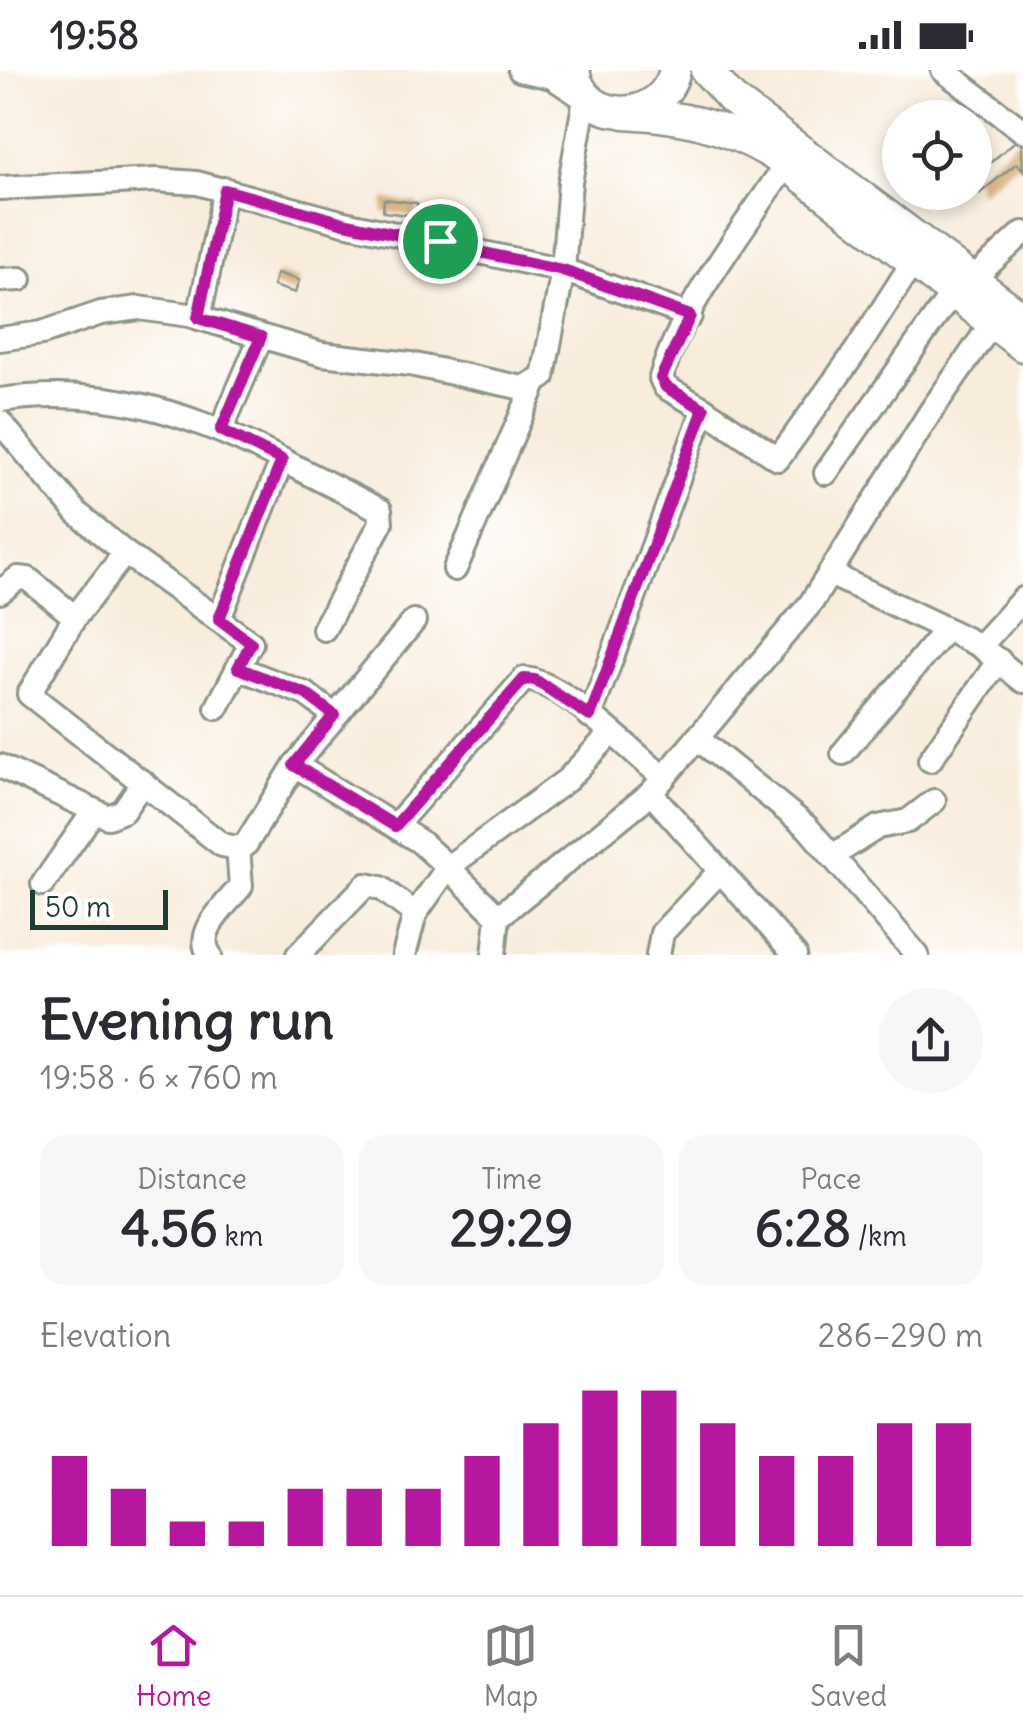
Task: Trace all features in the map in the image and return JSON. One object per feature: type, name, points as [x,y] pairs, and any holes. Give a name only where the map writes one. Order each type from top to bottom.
[{"type":"main road","points":[[624,113],[654,104],[666,92],[675,70]]},
{"type":"main road","points":[[706,70],[732,99],[963,286],[1007,315],[1023,346]]},
{"type":"main road","points":[[584,91],[624,113],[701,120],[737,132],[786,164],[914,262],[963,286]]},
{"type":"street","points":[[455,569],[534,386],[543,377],[563,270],[570,182],[584,91],[552,77],[520,70]]},
{"type":"street","points":[[943,70],[1023,131]]},
{"type":"street","points":[[786,164],[690,316],[661,378],[666,387],[778,459],[914,262]]},
{"type":"street","points":[[0,188],[156,180],[225,190],[344,223],[563,270],[690,316]]},
{"type":"street","points":[[198,318],[225,190]]},
{"type":"street","points":[[826,473],[963,286],[1023,233]]},
{"type":"street","points":[[0,339],[42,333],[101,313],[139,308],[198,318],[322,354],[410,364],[523,388],[534,386]]},
{"type":"street","points":[[494,955],[498,917],[658,786],[812,604],[930,411],[1007,315]]},
{"type":"street","points":[[221,430],[261,337]]},
{"type":"street","points":[[0,400],[38,394],[118,400],[186,414],[380,510],[381,523],[324,629]]},
{"type":"street","points":[[590,716],[704,409]]},
{"type":"street","points":[[0,422],[62,498],[125,554],[251,643],[217,708]]},
{"type":"street","points":[[219,619],[282,460]]},
{"type":"street","points":[[125,554],[74,618],[28,694],[222,845],[238,848],[246,844],[294,765],[414,620]]},
{"type":"street","points":[[830,574],[980,646],[1023,681]]},
{"type":"street","points":[[0,592],[18,578],[28,579],[74,618]]},
{"type":"street","points":[[980,646],[1023,599]]},
{"type":"street","points":[[843,753],[946,629]]},
{"type":"street","points":[[930,760],[999,660]]},
{"type":"street","points":[[238,668],[306,694],[334,715]]},
{"type":"street","points":[[395,826],[524,679],[535,680],[610,734],[658,786],[720,870],[795,955]]},
{"type":"street","points":[[404,955],[416,914],[448,867],[567,780],[610,734]]},
{"type":"street","points":[[697,738],[807,827],[917,955]]},
{"type":"street","points":[[294,765],[395,826],[448,867],[498,917]]},
{"type":"street","points":[[0,766],[94,811],[116,816],[143,782]]},
{"type":"street","points":[[832,856],[878,827],[908,822],[934,801]]},
{"type":"street","points":[[43,884],[94,811]]},
{"type":"street","points":[[210,955],[204,948],[204,934],[240,886],[238,848]]},
{"type":"street","points":[[658,955],[662,934],[720,870]]},
{"type":"street","points":[[298,955],[366,885],[381,888],[416,914]]},
{"type":"building","points":[[1021,136],[1023,170],[1017,163],[992,183],[992,161]]},
{"type":"building","points":[[384,199],[417,203],[416,216],[383,212]]},
{"type":"building","points":[[277,273],[299,280],[295,293],[273,286]]},
{"type":"route","points":[[225,190],[344,223],[440,241],[563,270],[690,316],[661,378],[666,387],[704,409],[590,716],[535,680],[524,679],[395,826],[294,765],[334,715],[298,690],[238,668],[251,643],[219,619],[282,460],[221,430],[261,337],[198,318],[225,190]]}]
